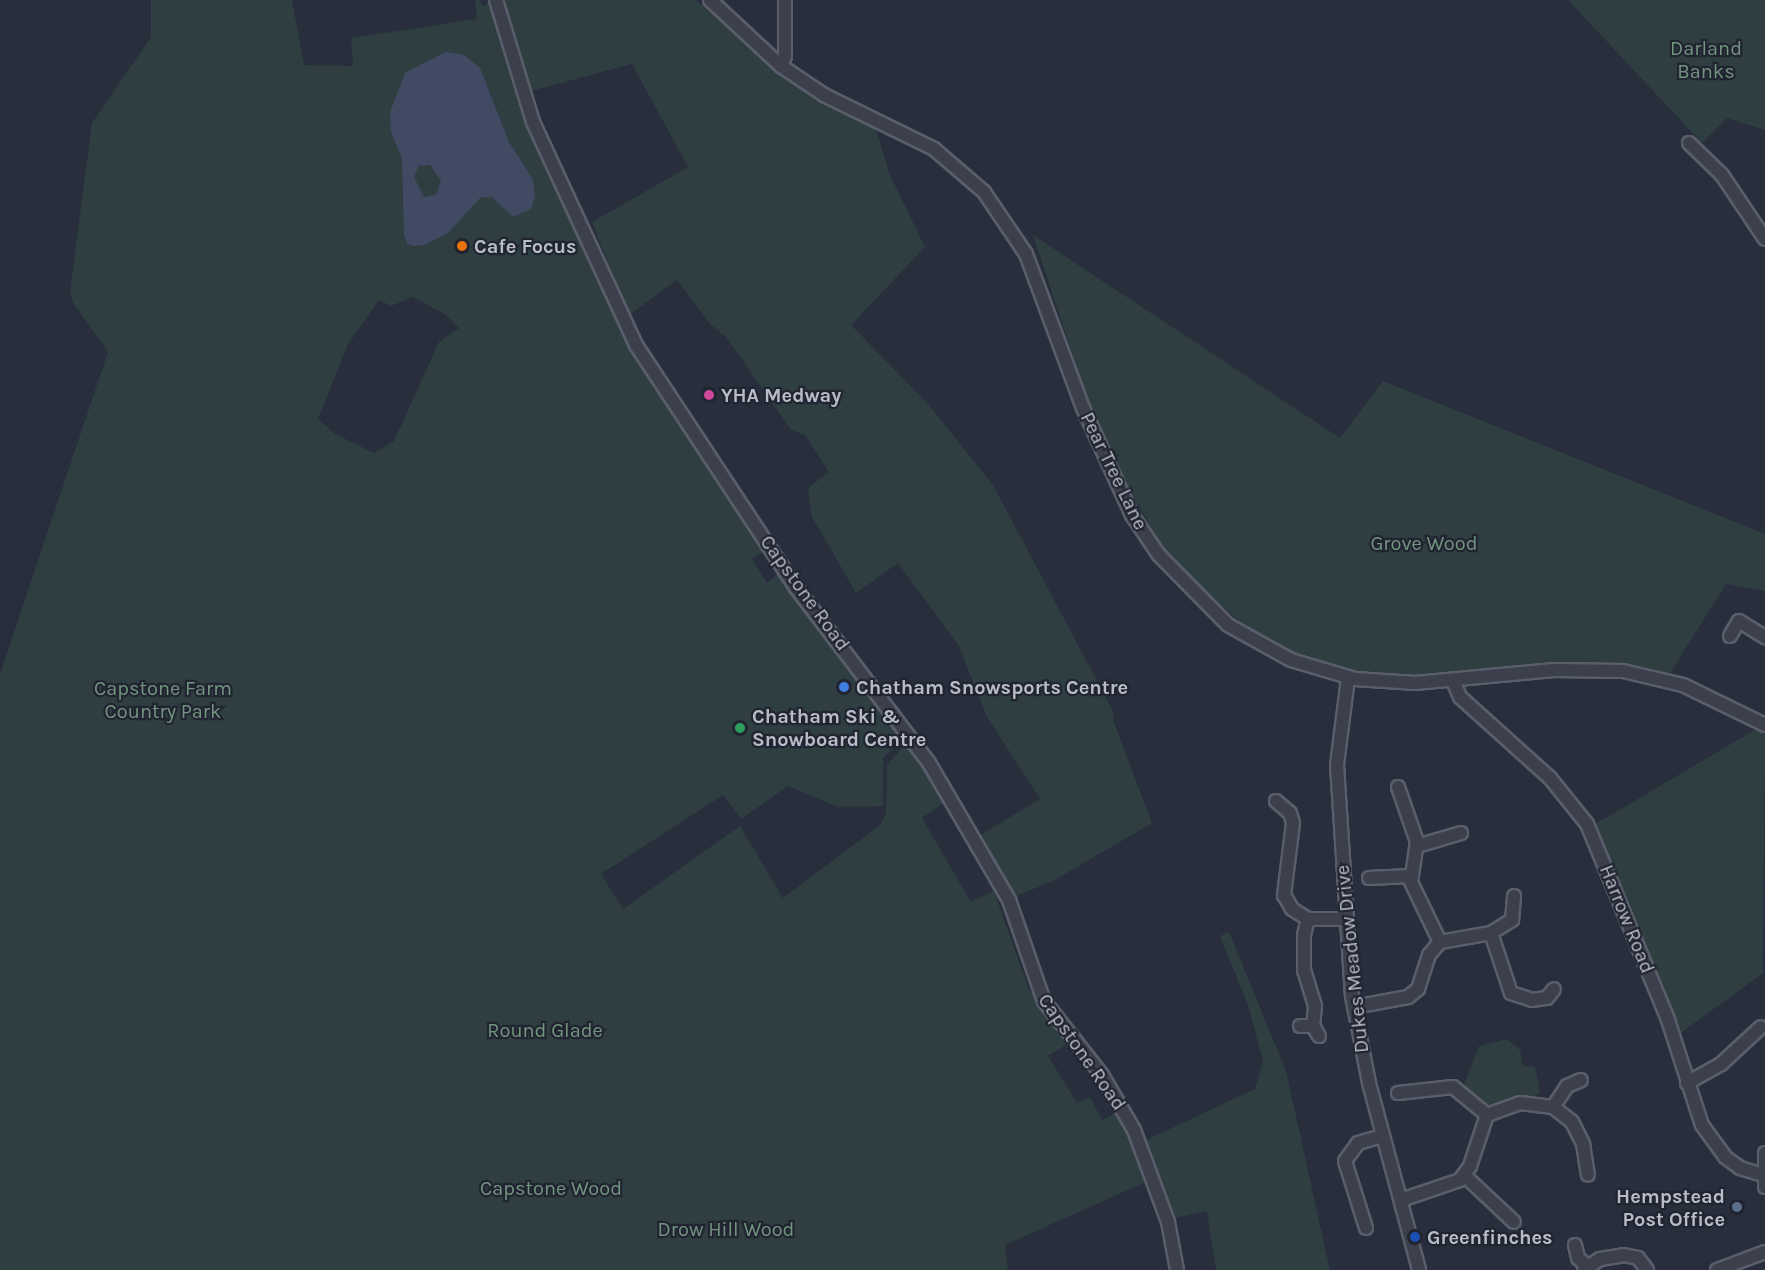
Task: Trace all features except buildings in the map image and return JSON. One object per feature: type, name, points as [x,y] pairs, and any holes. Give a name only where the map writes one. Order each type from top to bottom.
[{"type":"street","name":"Capstone Road","points":[[496,0],[533,122],[636,345],[797,589],[929,763],[1009,900],[1044,1001],[1102,1075],[1134,1130],[1165,1214],[1177,1270]]},
{"type":"street","name":"Pear Tree Lane","points":[[710,0],[781,66],[824,95],[934,149],[984,192],[1026,254],[1083,408],[1132,515],[1159,555],[1228,625],[1273,652],[1348,678],[1398,683],[1453,681],[1554,670],[1640,674],[1698,692],[1765,725]]},
{"type":"street","points":[[781,66],[785,56],[785,0]]},
{"type":"street","points":[[1689,143],[1722,175],[1765,239]]},
{"type":"street","points":[[1730,636],[1739,621],[1765,637]]},
{"type":"street","name":"Dukes Meadow Drive","points":[[1348,678],[1337,765],[1345,919],[1354,1007],[1383,1136],[1419,1270]]},
{"type":"street","name":"Harrow Road","points":[[1453,681],[1460,698],[1550,778],[1587,824],[1657,992],[1702,1125],[1725,1157],[1764,1181]]},
{"type":"street","points":[[1398,787],[1417,846],[1410,876],[1416,896],[1440,942]]},
{"type":"street","points":[[1276,801],[1290,813],[1293,824],[1284,896],[1292,909],[1308,919],[1345,919]]},
{"type":"street","points":[[1417,846],[1461,833]]},
{"type":"street","points":[[1369,878],[1410,876]]},
{"type":"street","points":[[1354,1007],[1394,1002],[1414,994],[1429,955],[1440,942],[1491,933],[1512,920],[1514,896]]},
{"type":"street","points":[[1308,919],[1302,957],[1315,1006],[1311,1029]]},
{"type":"street","points":[[1491,933],[1511,993],[1533,1000],[1547,998],[1554,989]]},
{"type":"street","points":[[1687,1083],[1721,1064],[1761,1027]]},
{"type":"street","points":[[1553,1107],[1567,1086],[1581,1080]]},
{"type":"street","points":[[1398,1094],[1453,1087],[1487,1115]]},
{"type":"street","points":[[1487,1115],[1520,1103],[1553,1107],[1572,1122],[1581,1136],[1588,1175]]},
{"type":"street","points":[[1401,1200],[1454,1184],[1465,1176],[1487,1115]]},
{"type":"street","points":[[1366,1228],[1348,1181],[1345,1161],[1358,1143],[1383,1136]]},
{"type":"street","points":[[1764,1181],[1765,1154]]},
{"type":"street","points":[[1465,1176],[1514,1222]]},
{"type":"street","points":[[1575,1245],[1578,1258],[1585,1268],[1600,1259],[1624,1255],[1638,1258],[1647,1270]]},
{"type":"street","points":[[1718,1270],[1765,1252]]},
{"type":"green space","name":"Capstone Farm Country Park","points":[[151,0],[292,0],[304,65],[353,66],[351,38],[477,19],[475,0],[480,0],[483,7],[492,0],[568,210],[636,360],[767,550],[752,559],[767,583],[778,574],[907,735],[883,758],[883,806],[838,807],[788,786],[741,819],[723,795],[601,874],[623,909],[740,826],[783,898],[879,826],[886,814],[887,765],[910,739],[947,801],[922,818],[971,902],[994,891],[1028,987],[1069,1043],[1048,1056],[1077,1103],[1090,1097],[1102,1120],[1119,1111],[1148,1181],[1005,1245],[1008,1270],[0,1270],[0,674],[108,352],[73,303],[70,291],[92,123],[151,37]],"holes":[[[413,297],[446,315],[459,328],[439,342],[394,441],[374,453],[335,434],[318,419],[347,346],[379,300],[391,306]]]},
{"type":"green space","points":[[502,0],[696,0],[773,69],[875,125],[889,173],[925,247],[851,325],[928,404],[993,485],[1114,713],[1113,720],[1152,823],[1053,881],[1016,896],[977,837],[1040,799],[987,717],[959,646],[898,563],[856,593],[812,517],[808,488],[829,472],[805,435],[791,430],[726,337],[711,325],[677,280],[629,315],[592,222],[688,167],[632,64],[531,91]]},
{"type":"green space","name":"Darland Banks","points":[[1568,0],[1765,0],[1765,130],[1727,118],[1702,143]]},
{"type":"green space","name":"Grove Wood","points":[[1033,235],[1340,438],[1383,381],[1765,534],[1765,591],[1726,584],[1669,675],[1625,667],[1412,678],[1368,676],[1309,663],[1255,635],[1170,559],[1115,465],[1091,410]]},
{"type":"green space","points":[[1758,728],[1765,732],[1763,973],[1678,1035],[1592,826]]},
{"type":"green space","points":[[1229,932],[1286,1071],[1330,1270],[1216,1270],[1207,1211],[1175,1218],[1146,1140],[1255,1089],[1263,1061],[1248,1005],[1220,936]]},
{"type":"green space","points":[[1507,1039],[1520,1050],[1523,1066],[1535,1067],[1540,1092],[1532,1098],[1486,1105],[1464,1085],[1479,1046]]},
{"type":"water","points":[[446,52],[464,55],[480,68],[509,142],[533,180],[535,197],[531,209],[513,217],[492,197],[481,197],[448,233],[424,245],[407,244],[404,234],[402,159],[391,132],[390,112],[405,73]],"holes":[[[430,165],[441,181],[436,195],[424,197],[414,177],[419,166]]]},
{"type":"place","name":"Cafe Focus","points":[[462,246]]},
{"type":"place","name":"YHA Medway","points":[[709,395]]},
{"type":"place","name":"Chatham Snowsports Centre","points":[[844,687]]},
{"type":"place","name":"Chatham Ski & Snowboard Centre","points":[[740,728]]},
{"type":"place","name":"Hempstead Post Office","points":[[1737,1207]]},
{"type":"place","name":"Greenfinches","points":[[1415,1237]]},
{"type":"park label","name":"Round Glade","points":[[545,1030]]},
{"type":"park label","name":"Capstone Wood","points":[[551,1188]]},
{"type":"park label","name":"Drow Hill Wood","points":[[726,1229]]}]
